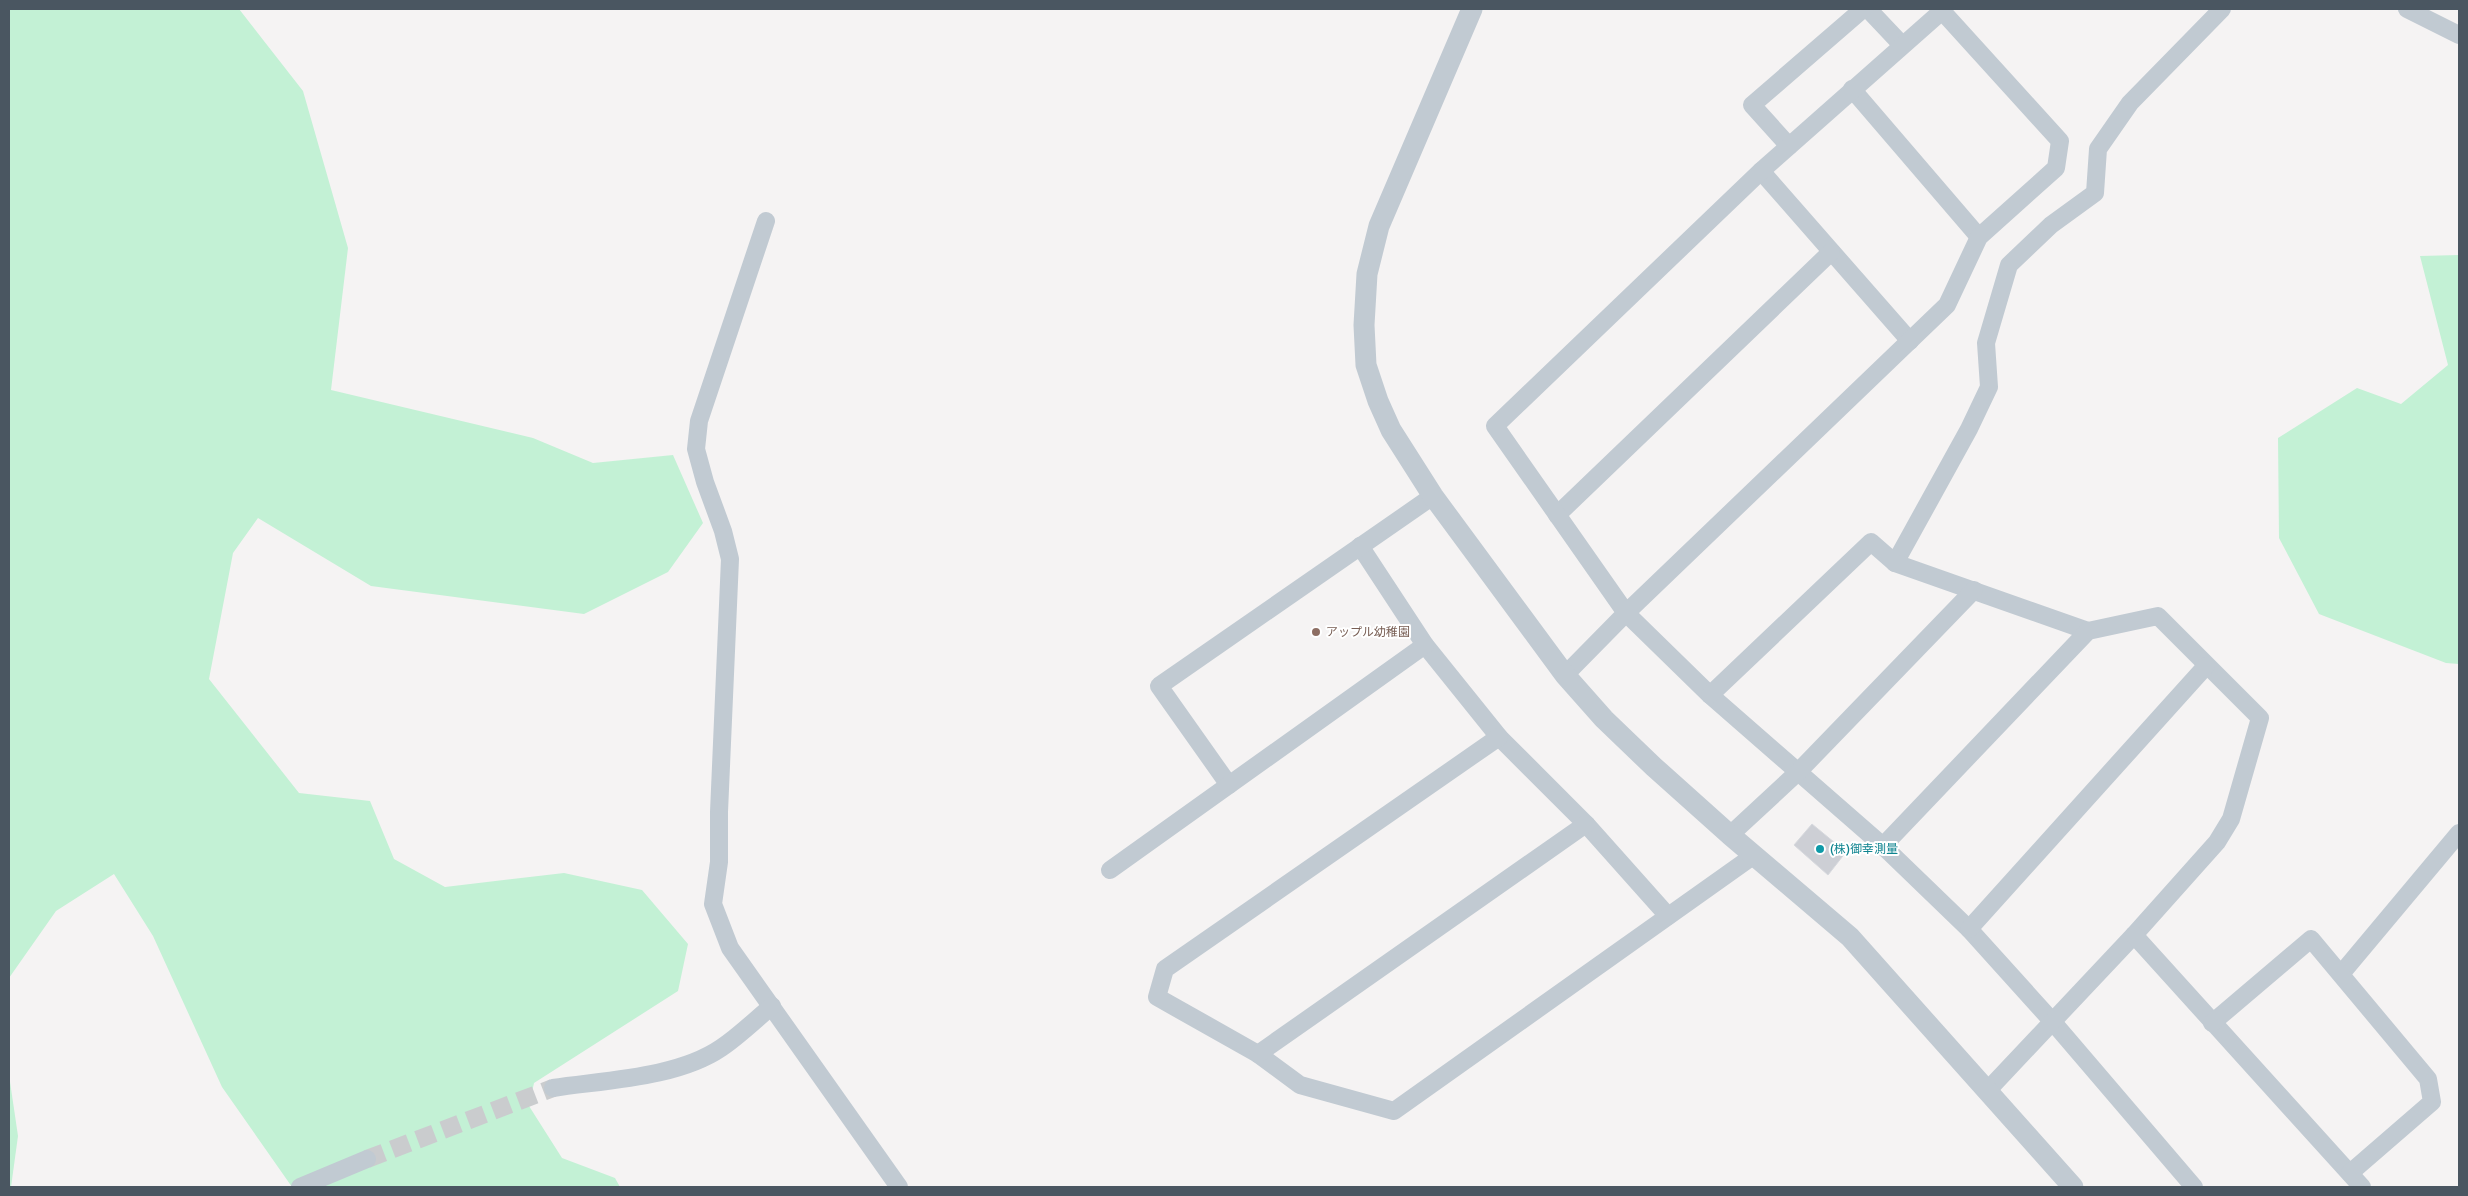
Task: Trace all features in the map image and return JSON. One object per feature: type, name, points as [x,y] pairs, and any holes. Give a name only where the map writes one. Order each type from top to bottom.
[{"type":"street","points":[[1472,9],[1379,226],[1367,274],[1364,325],[1366,365],[1378,401],[1391,430],[1433,496],[1565,675],[1604,719],[1654,768],[1753,856],[1850,937],[2073,1187]]},
{"type":"street","points":[[1789,146],[1752,104],[1863,9]]},
{"type":"street","points":[[1868,9],[1902,45]]},
{"type":"street","points":[[1895,563],[1969,430],[1990,387],[1986,343],[2009,265],[2051,225],[2095,193],[2098,149],[2130,103],[2222,9]]},
{"type":"street","points":[[2407,9],[2459,35]]},
{"type":"street","points":[[1565,675],[1626,613],[1947,305],[1979,237],[2056,168],[2060,141],[1942,11],[1761,171],[1494,426],[1626,613],[1710,695],[1883,846],[1969,929],[2052,1021],[2194,1187]]},
{"type":"street","points":[[1852,89],[1979,237]]},
{"type":"street","points":[[1761,171],[1910,341]]},
{"type":"street","points":[[766,221],[699,421],[696,449],[705,482],[723,531],[730,559],[719,812],[719,862],[713,904],[730,948],[899,1187]]},
{"type":"street","points":[[1557,515],[1830,252]]},
{"type":"street","points":[[1229,785],[1159,686],[1433,496]]},
{"type":"street","points":[[1710,695],[1872,542],[1895,563],[2088,631],[2158,616],[2260,718],[2231,819],[2216,842],[2134,935],[1988,1090]]},
{"type":"street","points":[[1360,546],[1425,645],[1499,737],[1586,824],[1668,916]]},
{"type":"street","points":[[1730,835],[1798,772],[1974,590]]},
{"type":"street","points":[[1883,846],[2088,631]]},
{"type":"street","points":[[1110,870],[1425,645]]},
{"type":"street","points":[[1969,929],[2206,666]]},
{"type":"street","points":[[1499,737],[1165,969],[1157,997],[1258,1054],[1300,1085],[1394,1111],[1753,856]]},
{"type":"street","points":[[1258,1054],[1586,824]]},
{"type":"street","points":[[2341,974],[2459,833]]},
{"type":"street","points":[[2134,935],[2362,1187]]},
{"type":"street","points":[[2212,1023],[2311,939],[2428,1079],[2432,1102],[2350,1173]]},
{"type":"street","points":[[553,1088],[654,1073],[695,1062],[721,1048],[772,1006]]},
{"type":"street","points":[[300,1187],[367,1159]]},
{"type":"green space","points":[[9,9],[239,9],[303,91],[348,248],[331,390],[533,438],[593,463],[673,455],[703,523],[668,572],[584,614],[371,586],[258,518],[233,553],[209,679],[299,793],[370,801],[394,859],[445,887],[564,873],[642,890],[688,944],[678,991],[534,1083],[529,1106],[562,1158],[615,1178],[620,1187],[292,1187],[222,1087],[153,936],[114,874],[56,911],[9,978]]},
{"type":"green space","points":[[2459,255],[2459,664],[2446,663],[2319,614],[2279,538],[2278,438],[2357,388],[2401,404],[2448,365],[2420,256]]},
{"type":"green space","points":[[9,1075],[18,1136],[11,1187],[9,1187]]},
{"type":"building","name":"(株)御幸測量","points":[[1812,824],[1846,852],[1828,875],[1794,845]]},
{"type":"tunnel","points":[[367,1159],[553,1088]]},
{"type":"place","name":"アップル幼稚園","points":[[1316,632]]},
{"type":"place","name":"(株)御幸測量","points":[[1820,849]]}]
